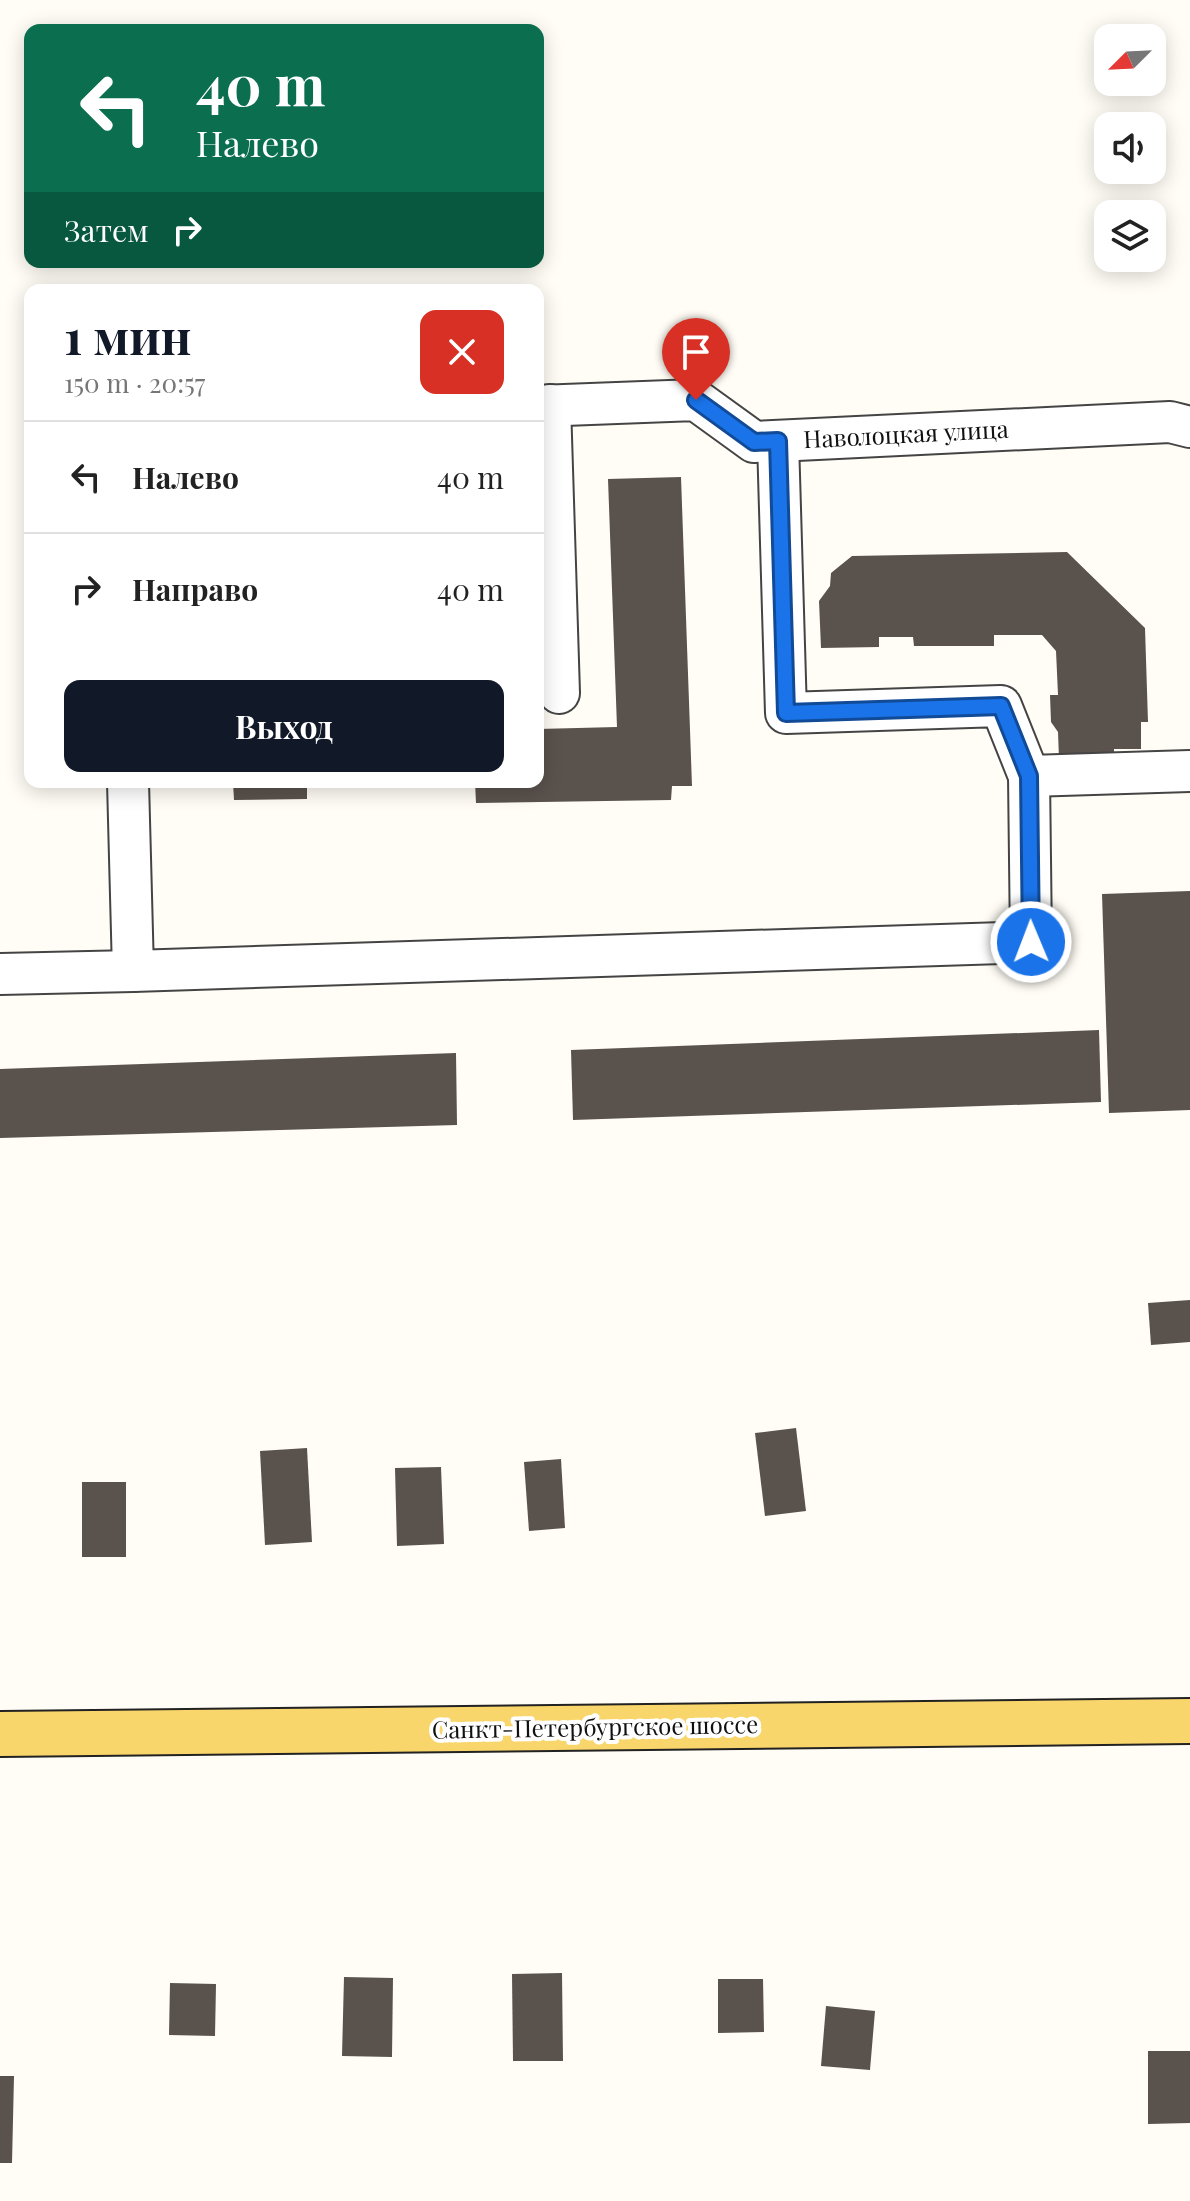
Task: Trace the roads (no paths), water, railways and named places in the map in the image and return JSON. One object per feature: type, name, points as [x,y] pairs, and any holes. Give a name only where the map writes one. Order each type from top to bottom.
[{"type":"main road","name":"Санкт-Петербургское шоссе","points":[[0,1734],[1190,1721]]},
{"type":"lane","name":"Наволоцкая улица","points":[[544,405],[696,400],[754,442],[1170,422],[1190,427]]},
{"type":"lane","points":[[544,405],[559,693]]},
{"type":"lane","points":[[0,974],[1031,942],[1029,776],[1001,706],[786,713],[778,441]]},
{"type":"lane","points":[[1029,776],[1190,771]]},
{"type":"lane","points":[[128,788],[133,971]]}]
